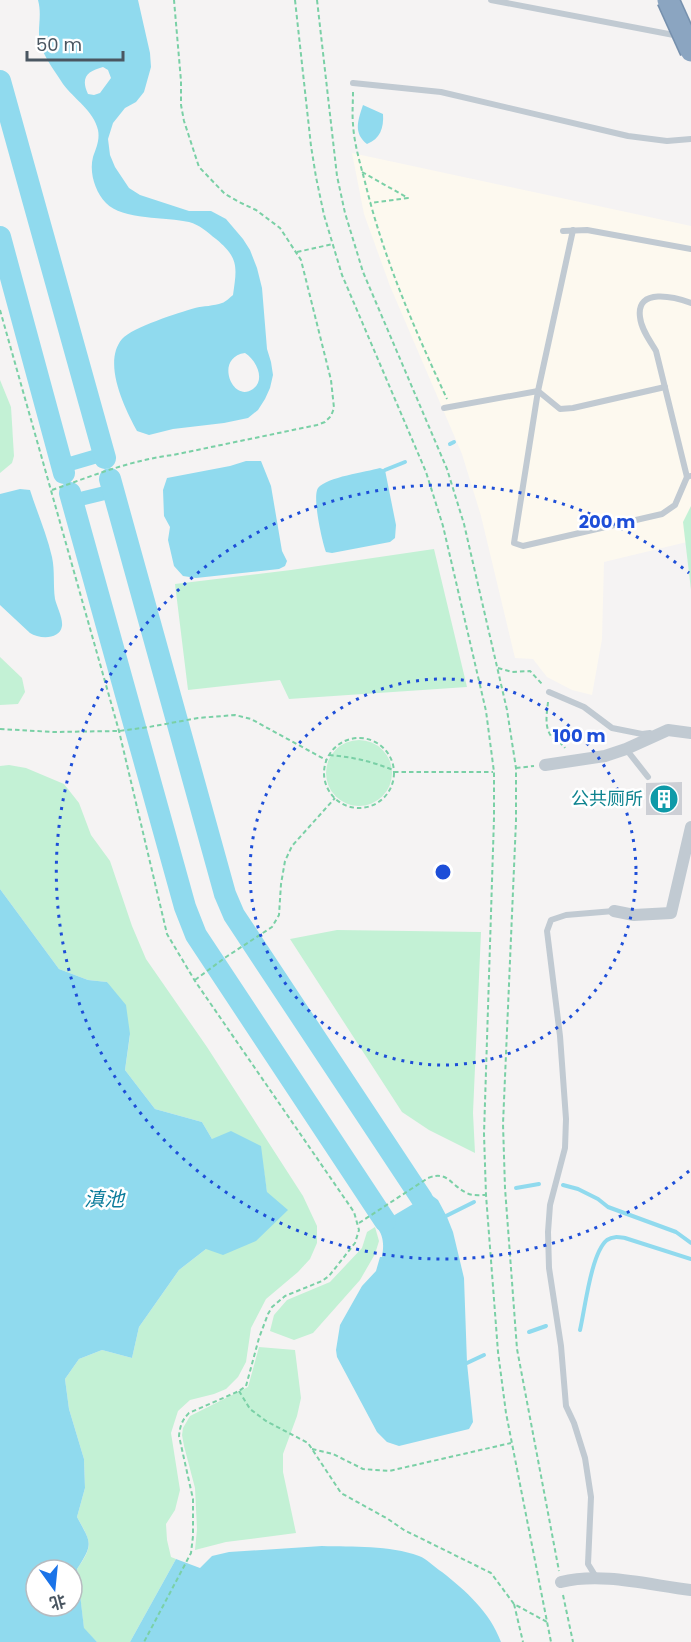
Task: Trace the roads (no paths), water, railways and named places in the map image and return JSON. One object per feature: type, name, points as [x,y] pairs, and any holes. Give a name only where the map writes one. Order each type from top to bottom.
[{"type":"highway","points":[[668,0],[691,51]]},
{"type":"street","points":[[545,765],[605,756],[669,730],[691,733]]},
{"type":"street","points":[[614,911],[634,915],[671,913],[691,827]]},
{"type":"street","points":[[561,1582],[596,1577],[691,1590]]},
{"type":"lane","points":[[491,0],[691,39]]},
{"type":"lane","points":[[353,83],[441,92],[628,136],[667,141],[691,139]]},
{"type":"lane","points":[[573,230],[538,391],[514,543],[523,546],[662,514],[675,505],[689,477],[656,351],[640,318],[641,306],[646,300],[658,295],[674,297],[691,303]]},
{"type":"lane","points":[[563,231],[587,230],[691,249]]},
{"type":"lane","points":[[444,408],[538,391],[560,409],[573,408],[665,387]]},
{"type":"lane","points":[[549,692],[584,707],[612,728],[642,734],[669,730]]},
{"type":"lane","points":[[626,749],[648,777]]},
{"type":"lane","points":[[596,1577],[588,1564],[591,1497],[585,1458],[566,1406],[561,1346],[549,1268],[550,1205],[565,1148],[566,1119],[560,1036],[547,931],[551,920],[566,915],[614,911]]},
{"type":"water","points":[[38,0],[138,0],[151,67],[144,92],[136,102],[125,108],[113,123],[108,139],[110,155],[129,188],[140,195],[189,211],[211,211],[226,219],[250,250],[262,288],[267,349],[273,375],[265,399],[258,410],[248,418],[173,429],[149,435],[137,431],[132,422],[122,399],[115,373],[116,349],[122,339],[145,325],[167,317],[225,302],[233,295],[235,264],[229,252],[197,225],[180,220],[133,215],[113,208],[102,198],[94,182],[92,169],[98,137],[96,123],[63,84],[44,53],[39,37]],"holes":[[[103,67],[108,70],[111,78],[100,93],[88,94],[85,79],[90,73]],[[245,353],[253,360],[259,375],[257,385],[245,392],[233,385],[228,370],[230,362],[236,356]]]},
{"type":"water","points":[[363,105],[383,114],[380,132],[367,144],[358,131],[358,121]]},
{"type":"water","points":[[246,461],[261,461],[271,486],[282,551],[287,561],[285,566],[279,569],[196,578],[183,576],[174,566],[168,540],[170,527],[164,516],[163,490],[167,478]]},
{"type":"water","points":[[380,468],[385,470],[396,525],[395,538],[390,542],[332,553],[326,552],[317,509],[318,488],[338,478]]},
{"type":"water","points":[[20,489],[30,490],[52,557],[55,599],[62,626],[57,634],[49,637],[30,633],[0,605],[0,494]]},
{"type":"water","name":"滇池","points":[[0,889],[59,969],[88,980],[107,982],[126,1005],[130,1034],[125,1070],[155,1109],[202,1122],[212,1139],[231,1131],[261,1146],[267,1192],[288,1210],[256,1241],[223,1255],[206,1249],[179,1270],[139,1327],[132,1358],[102,1350],[79,1359],[65,1379],[69,1409],[84,1459],[85,1488],[77,1517],[89,1543],[84,1558],[24,1558],[24,1618],[83,1618],[84,1628],[97,1642],[0,1642]]},
{"type":"water","points":[[430,1194],[438,1200],[447,1217],[464,1278],[467,1363],[473,1422],[469,1429],[399,1446],[387,1442],[377,1432],[337,1357],[336,1350],[340,1325],[362,1286],[376,1271],[380,1257],[382,1257],[383,1241],[376,1226]]},
{"type":"water","points":[[322,1546],[383,1548],[422,1557],[451,1579],[476,1603],[491,1621],[501,1642],[130,1642],[176,1559],[200,1568],[212,1556],[229,1552]]},
{"type":"waterway","points":[[0,81],[105,458]]},
{"type":"waterway","points":[[0,237],[64,473]]},
{"type":"waterway","points":[[450,444],[454,442]]},
{"type":"waterway","points":[[63,466],[104,454]]},
{"type":"waterway","points":[[385,470],[405,462]]},
{"type":"waterway","points":[[110,479],[225,894],[234,915],[422,1199]]},
{"type":"waterway","points":[[72,501],[113,491]]},
{"type":"waterway","points":[[70,493],[185,907],[196,935],[385,1221]]},
{"type":"waterway","points":[[516,1188],[539,1184]]},
{"type":"waterway","points":[[563,1185],[578,1189],[608,1207],[676,1232],[691,1243]]},
{"type":"waterway","points":[[446,1216],[474,1202]]},
{"type":"waterway","points":[[580,1330],[593,1269],[601,1247],[607,1240],[613,1237],[625,1238],[691,1259]]},
{"type":"waterway","points":[[529,1332],[546,1326]]},
{"type":"waterway","points":[[467,1363],[484,1355]]},
{"type":"place","name":"公共厕所","points":[[664,799]]}]
